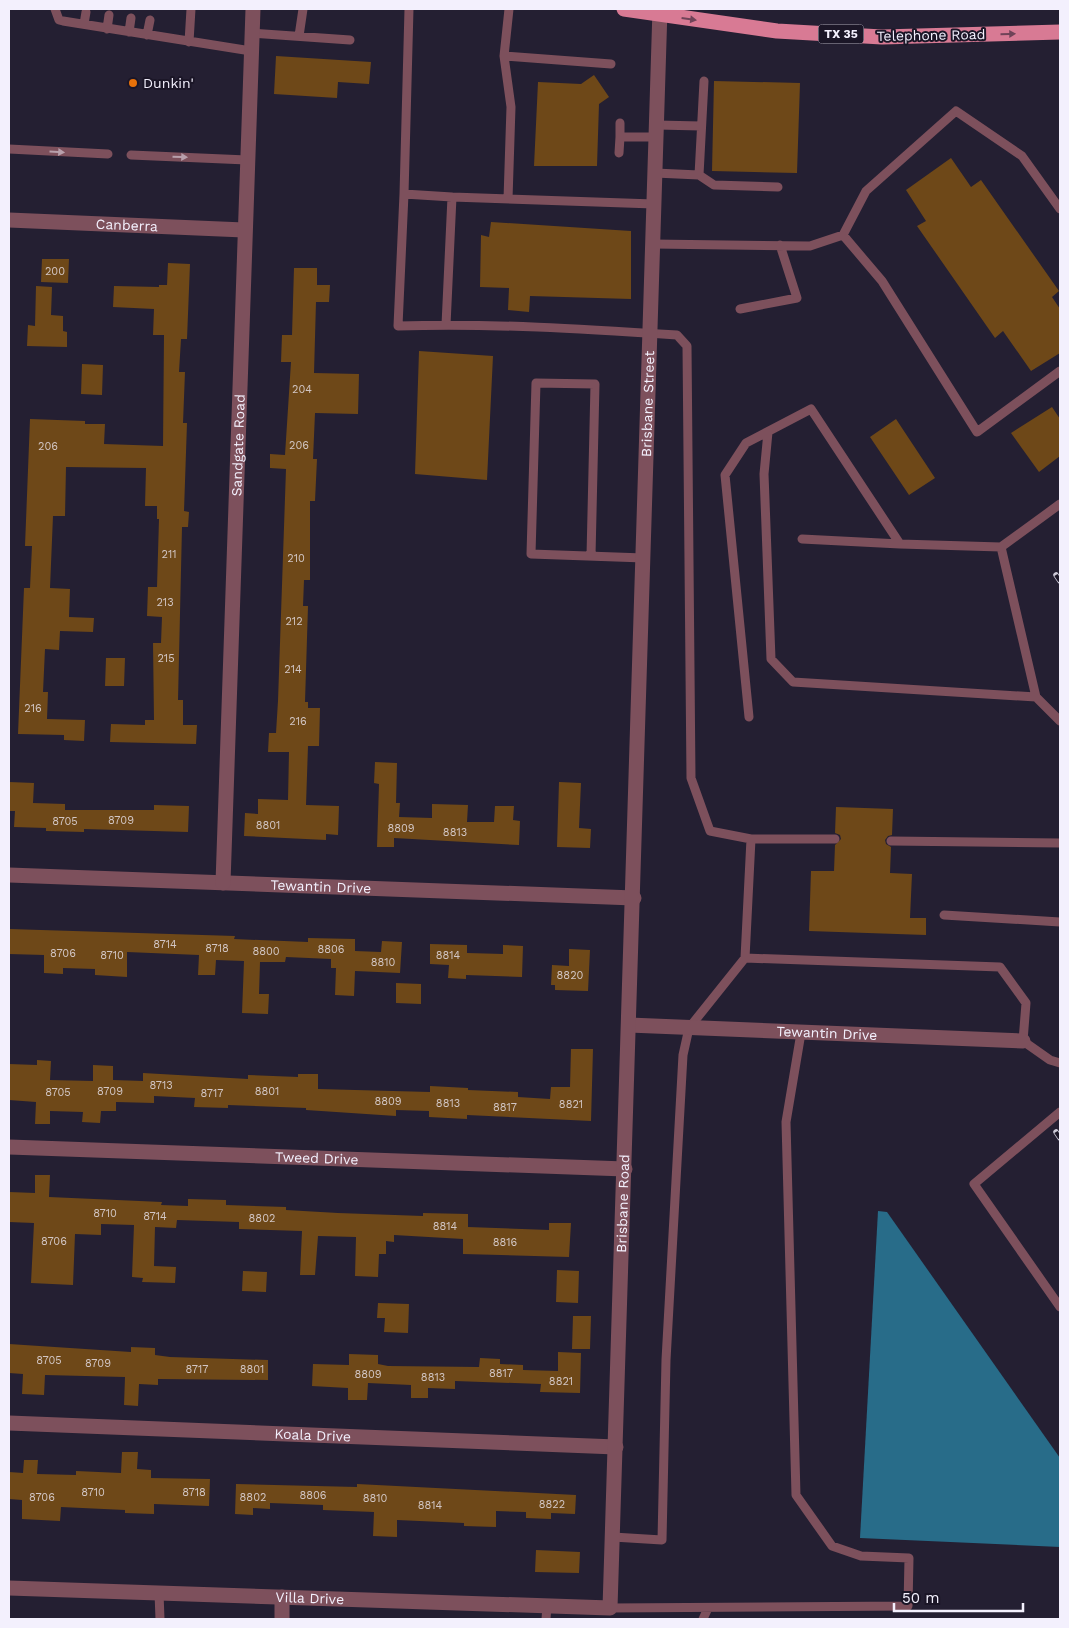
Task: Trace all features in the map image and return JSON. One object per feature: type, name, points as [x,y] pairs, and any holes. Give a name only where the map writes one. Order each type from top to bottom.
[{"type":"main road","name":"Telephone Road","points":[[624,9],[660,12],[778,31],[882,36],[1060,32]]},
{"type":"street","name":"Sandgate Road","points":[[223,883],[252,9]]},
{"type":"street","name":"Brisbane Street","points":[[637,799],[660,12]]},
{"type":"street","name":"Canberra","points":[[9,220],[244,230]]},
{"type":"street","name":"Brisbane Road","points":[[610,1608],[637,799]]},
{"type":"street","name":"Tewantin Drive","points":[[9,875],[634,898]]},
{"type":"street","name":"Tewantin Drive","points":[[630,1025],[1023,1041]]},
{"type":"street","name":"Tweed Drive","points":[[9,1147],[625,1169]]},
{"type":"street","name":"Koala Drive","points":[[9,1423],[616,1447]]},
{"type":"street","name":"Villa Drive","points":[[9,1588],[282,1597],[546,1613],[610,1608]]},
{"type":"street","points":[[282,1597],[282,1619]]},
{"type":"lane","points":[[55,9],[58,20],[251,51]]},
{"type":"lane","points":[[189,42],[191,9]]},
{"type":"lane","points":[[299,36],[303,9]]},
{"type":"lane","points":[[409,9],[398,326],[446,325],[651,333],[677,335],[687,346],[692,778],[710,831],[751,839],[835,839]]},
{"type":"lane","points":[[508,199],[511,107],[504,56],[509,9]]},
{"type":"lane","points":[[84,24],[86,12]]},
{"type":"lane","points":[[108,29],[109,15]]},
{"type":"lane","points":[[129,32],[131,18]]},
{"type":"lane","points":[[147,35],[150,20]]},
{"type":"lane","points":[[252,33],[350,40]]},
{"type":"lane","points":[[504,56],[611,64]]},
{"type":"lane","points":[[699,175],[704,81]]},
{"type":"lane","points":[[653,244],[810,246],[843,235],[866,191],[956,111],[1022,156],[1060,209]]},
{"type":"lane","points":[[619,153],[620,123]]},
{"type":"lane","points":[[620,138],[656,131],[701,126]]},
{"type":"lane","points":[[9,149],[108,154]]},
{"type":"lane","points":[[131,155],[247,160]]},
{"type":"lane","points":[[655,174],[699,175],[714,185],[778,187]]},
{"type":"lane","points":[[404,194],[654,204]]},
{"type":"lane","points":[[446,325],[452,197]]},
{"type":"lane","points":[[843,235],[882,281],[977,432],[1060,371]]},
{"type":"lane","points":[[740,309],[797,298],[780,245]]},
{"type":"lane","points":[[591,556],[595,384],[536,383],[531,554],[644,558]]},
{"type":"lane","points":[[749,718],[724,475],[746,443],[811,409],[900,544]]},
{"type":"lane","points":[[768,432],[764,484],[771,658],[793,682],[1036,697]]},
{"type":"lane","points":[[802,539],[1001,547],[1060,504]]},
{"type":"lane","points":[[1001,547],[1036,697],[1060,721]]},
{"type":"lane","points":[[613,1537],[662,1540],[666,1350],[683,1055],[689,1028],[745,958],[751,839]]},
{"type":"lane","points":[[891,841],[1060,843]]},
{"type":"lane","points":[[944,915],[1060,922]]},
{"type":"lane","points":[[745,958],[1000,967],[1026,1003],[1023,1041],[1050,1060],[1060,1063]]},
{"type":"lane","points":[[610,1608],[908,1606],[909,1558],[861,1556],[832,1546],[796,1494],[786,1122],[801,1033]]},
{"type":"lane","points":[[1060,1112],[974,1184],[1060,1307]]},
{"type":"lane","points":[[159,1593],[160,1619]]},
{"type":"lane","points":[[703,1619],[708,1608]]},
{"type":"water","points":[[878,1211],[887,1212],[1060,1458],[1060,1547],[860,1538]]},
{"type":"building","points":[[276,56],[371,62],[369,84],[338,82],[337,98],[274,94]]},
{"type":"building","points":[[594,75],[609,97],[599,104],[597,166],[534,166],[538,82],[581,84]]},
{"type":"building","points":[[714,81],[800,83],[797,173],[712,171]]},
{"type":"building","points":[[951,158],[971,187],[981,180],[1059,291],[1052,297],[1060,309],[1060,353],[1031,371],[1003,331],[995,338],[917,226],[926,221],[906,190]]},
{"type":"building","points":[[491,222],[631,231],[631,299],[530,296],[529,312],[508,310],[509,288],[480,287],[481,235],[489,237]]},
{"type":"building","points":[[42,259],[69,259],[68,283],[41,282]]},
{"type":"building","points":[[168,263],[190,264],[187,339],[181,339],[179,372],[185,372],[183,423],[187,423],[184,511],[189,512],[188,527],[182,527],[178,700],[183,700],[183,725],[197,725],[196,744],[110,742],[111,724],[145,725],[145,720],[154,720],[153,643],[161,643],[162,617],[147,616],[148,587],[157,587],[159,519],[157,519],[157,506],[145,506],[146,468],[66,467],[65,516],[53,516],[50,588],[70,589],[69,617],[94,618],[93,632],[60,631],[59,650],[45,649],[43,692],[48,692],[47,719],[85,720],[84,741],[64,740],[64,735],[18,734],[24,588],[30,588],[32,546],[25,546],[30,419],[85,421],[85,424],[105,424],[104,444],[163,446],[164,335],[153,335],[154,309],[113,307],[114,286],[159,287],[159,285],[167,285]]},
{"type":"building","points":[[294,268],[317,268],[317,285],[330,285],[329,302],[316,302],[314,373],[359,374],[358,414],[315,413],[313,459],[317,459],[315,501],[310,501],[310,580],[304,580],[303,606],[308,606],[305,702],[308,702],[308,708],[320,708],[319,746],[308,746],[306,805],[339,806],[338,835],[326,834],[326,840],[244,836],[245,813],[258,814],[258,799],[288,800],[289,752],[268,752],[269,733],[276,733],[286,469],[270,468],[270,454],[285,455],[291,362],[281,362],[282,335],[292,335]]},
{"type":"building","points":[[36,286],[52,287],[51,315],[63,316],[63,331],[67,332],[67,347],[27,346],[28,325],[35,326]]},
{"type":"building","points":[[419,351],[493,356],[487,480],[415,474]]},
{"type":"building","points":[[82,364],[103,365],[102,395],[81,394]]},
{"type":"building","points":[[1052,407],[1060,419],[1060,456],[1039,472],[1011,433]]},
{"type":"building","points":[[896,419],[935,478],[909,495],[870,437]]},
{"type":"building","points":[[106,658],[125,658],[124,686],[105,686]]},
{"type":"building","points":[[375,762],[397,763],[396,803],[400,803],[399,817],[432,818],[432,804],[468,805],[467,822],[494,822],[495,806],[514,806],[513,820],[520,821],[519,845],[394,838],[394,847],[377,847],[379,784],[374,783]]},
{"type":"building","points":[[9,782],[34,783],[33,803],[65,804],[65,810],[154,810],[154,805],[189,806],[188,832],[84,829],[84,832],[46,831],[46,828],[14,827],[15,811],[9,811]]},
{"type":"building","points":[[559,782],[581,783],[579,828],[591,829],[590,848],[557,847]]},
{"type":"building","points":[[836,807],[893,809],[892,835],[888,836],[885,840],[886,844],[891,847],[890,873],[912,874],[910,918],[926,918],[926,935],[809,931],[811,871],[834,871],[835,845],[841,839],[840,835],[835,833]]},
{"type":"building","points":[[9,929],[235,936],[234,939],[308,942],[308,938],[355,939],[355,951],[381,952],[382,941],[402,942],[400,973],[355,971],[354,996],[335,995],[336,968],[331,968],[331,959],[286,957],[285,962],[260,962],[259,994],[269,994],[268,1014],[242,1013],[244,961],[216,960],[215,975],[198,975],[199,955],[127,952],[127,977],[95,975],[95,969],[63,968],[63,974],[44,973],[44,955],[9,954]]},
{"type":"building","points":[[430,944],[467,945],[467,953],[503,954],[503,945],[523,946],[522,977],[466,975],[466,979],[448,978],[449,965],[430,964]]},
{"type":"building","points":[[569,949],[590,950],[588,991],[555,990],[555,985],[551,985],[552,965],[569,966]]},
{"type":"building","points":[[396,983],[421,984],[421,1004],[396,1003]]},
{"type":"building","points":[[571,1049],[593,1049],[591,1121],[467,1115],[467,1119],[429,1117],[429,1111],[396,1110],[396,1116],[306,1110],[306,1108],[228,1105],[228,1108],[194,1107],[195,1098],[154,1096],[154,1103],[116,1102],[116,1111],[101,1111],[100,1123],[82,1122],[83,1112],[50,1111],[50,1124],[35,1124],[36,1102],[9,1100],[9,1064],[37,1065],[37,1060],[51,1061],[50,1080],[93,1081],[93,1065],[113,1066],[113,1080],[143,1081],[143,1073],[248,1079],[248,1075],[298,1077],[298,1074],[318,1074],[318,1089],[430,1092],[430,1086],[518,1092],[518,1097],[550,1099],[551,1087],[570,1087]]},
{"type":"building","points":[[35,1175],[50,1175],[49,1197],[162,1202],[161,1205],[188,1206],[188,1199],[226,1200],[226,1205],[286,1207],[286,1210],[338,1213],[423,1216],[423,1213],[468,1214],[468,1227],[549,1230],[549,1223],[571,1223],[569,1257],[463,1254],[463,1239],[394,1235],[394,1242],[386,1241],[386,1254],[379,1254],[378,1277],[355,1276],[356,1237],[318,1236],[315,1275],[300,1275],[302,1231],[239,1229],[239,1222],[177,1220],[176,1228],[155,1227],[154,1266],[176,1267],[175,1283],[142,1282],[143,1278],[132,1277],[134,1225],[101,1224],[101,1235],[75,1234],[73,1285],[31,1283],[34,1223],[9,1222],[9,1192],[35,1193]]},
{"type":"building","points":[[557,1270],[579,1271],[578,1303],[556,1302]]},
{"type":"building","points":[[243,1271],[267,1272],[266,1292],[242,1291]]},
{"type":"building","points":[[378,1303],[409,1304],[408,1333],[384,1332],[385,1318],[377,1318]]},
{"type":"building","points":[[573,1316],[591,1316],[590,1349],[572,1349]]},
{"type":"building","points":[[9,1344],[131,1352],[131,1347],[155,1348],[155,1355],[170,1357],[268,1360],[268,1380],[158,1379],[158,1385],[139,1384],[138,1406],[124,1405],[125,1377],[45,1375],[44,1395],[22,1394],[23,1374],[9,1373]]},
{"type":"building","points":[[558,1352],[581,1353],[580,1393],[540,1392],[541,1384],[455,1381],[455,1389],[428,1388],[428,1398],[411,1398],[411,1385],[368,1383],[367,1400],[348,1400],[348,1388],[312,1386],[313,1364],[349,1365],[349,1354],[378,1355],[378,1364],[388,1366],[479,1367],[480,1358],[500,1359],[500,1364],[523,1365],[523,1370],[558,1371]]},
{"type":"building","points":[[122,1452],[138,1452],[137,1469],[151,1470],[151,1478],[210,1479],[209,1506],[154,1504],[154,1514],[125,1513],[125,1510],[61,1507],[60,1521],[22,1519],[22,1500],[9,1499],[9,1472],[23,1473],[24,1460],[38,1460],[37,1474],[76,1475],[76,1471],[121,1473]]},
{"type":"building","points":[[236,1484],[357,1487],[357,1484],[576,1495],[575,1514],[551,1513],[551,1519],[526,1518],[526,1512],[496,1511],[496,1527],[464,1526],[464,1523],[397,1520],[397,1537],[373,1536],[374,1512],[323,1510],[323,1505],[270,1503],[270,1509],[253,1508],[253,1515],[235,1514]]},
{"type":"building","points":[[536,1550],[580,1552],[579,1573],[535,1572]]},
{"type":"railway","points":[[1056,575],[1060,581]]},
{"type":"railway","points":[[1056,1132],[1060,1138]]},
{"type":"place","name":"Dunkin'","points":[[133,83]]}]
